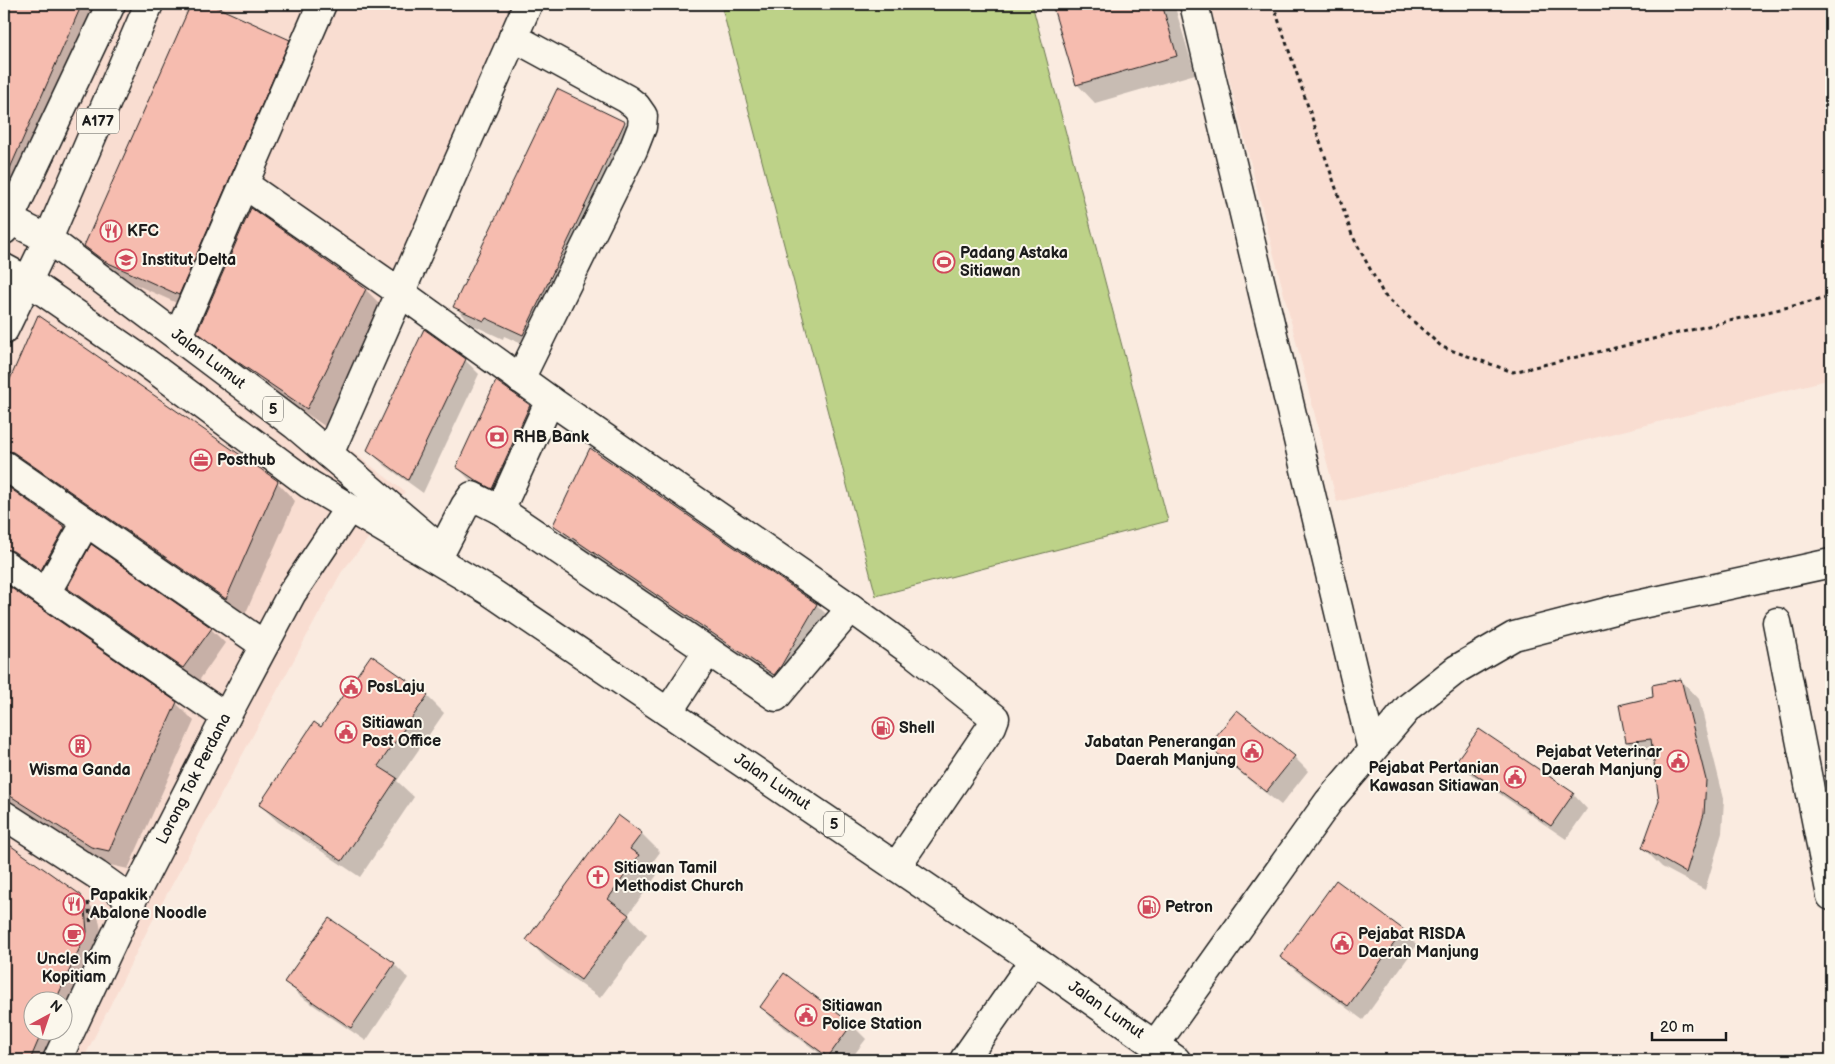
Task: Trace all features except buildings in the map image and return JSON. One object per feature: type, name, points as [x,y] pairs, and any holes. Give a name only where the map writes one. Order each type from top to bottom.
[{"type":"main road","name":"A177","points":[[6,225],[111,4]]},
{"type":"main road","name":"A177","points":[[48,239],[148,4]]},
{"type":"main road","points":[[329,454],[528,4]]},
{"type":"main road","points":[[1194,4],[1372,750]]},
{"type":"main road","points":[[178,336],[244,184],[316,6]]},
{"type":"main road","points":[[513,37],[627,99],[636,106],[643,116],[642,128],[633,150],[520,378]]},
{"type":"main road","points":[[244,184],[550,400],[850,608],[916,655],[995,718],[992,726],[896,866]]},
{"type":"main road","name":"Jalan Lumut","points":[[6,225],[48,239],[178,336],[295,425],[489,591]]},
{"type":"main road","points":[[4,330],[48,239]]},
{"type":"main road","name":"Jalan Lumut","points":[[4,268],[28,281],[144,361],[309,484],[489,591],[1034,960],[1165,1053]]},
{"type":"main road","points":[[500,510],[550,400]]},
{"type":"main road","points":[[4,465],[264,645]]},
{"type":"main road","points":[[442,550],[472,496],[483,500],[776,697],[850,608]]},
{"type":"main road","name":"Lorong Tok Perdana","points":[[57,1060],[132,900],[264,645],[292,593],[349,508]]},
{"type":"main road","points":[[46,593],[86,522]]},
{"type":"main road","points":[[1165,1053],[1329,801],[1409,707],[1458,669],[1514,636],[1614,610],[1831,563]]},
{"type":"main road","points":[[4,564],[226,717]]},
{"type":"main road","points":[[1777,622],[1831,896]]},
{"type":"main road","points":[[668,712],[708,651]]},
{"type":"main road","points":[[4,815],[132,900]]},
{"type":"main road","points":[[964,1060],[1034,960]]},
{"type":"path","points":[[1273,4],[1352,235],[1384,295],[1442,347],[1513,372],[1831,297]]},
{"type":"path","points":[[86,894],[92,932]]},
{"type":"shaded area","points":[[4,4],[512,4],[326,431],[405,492],[341,573],[148,929],[83,1060],[4,1060]]},
{"type":"shaded area","points":[[1210,4],[1831,4],[1831,379],[1337,502]]},
{"type":"green space","name":"Padang Astaka Sitiawan","points":[[721,4],[1032,4],[1168,521],[876,596]]},
{"type":"place","name":"KFC","points":[[111,231]]},
{"type":"place","name":"Institut Delta","points":[[126,260]]},
{"type":"place","name":"Padang Astaka Sitiawan","points":[[944,262]]},
{"type":"place","name":"RHB Bank","points":[[497,437]]},
{"type":"place","name":"Posthub","points":[[201,460]]},
{"type":"place","name":"PosLaju","points":[[351,687]]},
{"type":"place","name":"Shell","points":[[883,728]]},
{"type":"place","name":"Sitiawan Post Office","points":[[346,732]]},
{"type":"place","name":"Wisma Ganda","points":[[80,746]]},
{"type":"place","name":"Jabatan Penerangan Daerah Manjung","points":[[1252,751]]},
{"type":"place","name":"Pejabat Veterinar Daerah Manjung","points":[[1678,761]]},
{"type":"place","name":"Pejabat Pertanian Kawasan Sitiawan","points":[[1515,777]]},
{"type":"place","name":"Sitiawan Tamil Methodist Church","points":[[598,877]]},
{"type":"place","name":"Papakik Abalone Noodle","points":[[74,904]]},
{"type":"place","name":"Petron","points":[[1149,907]]},
{"type":"place","name":"Uncle Kim Kopitiam","points":[[74,935]]},
{"type":"place","name":"Pejabat RISDA Daerah Manjung","points":[[1342,943]]},
{"type":"place","name":"Sitiawan Police Station","points":[[806,1015]]}]
